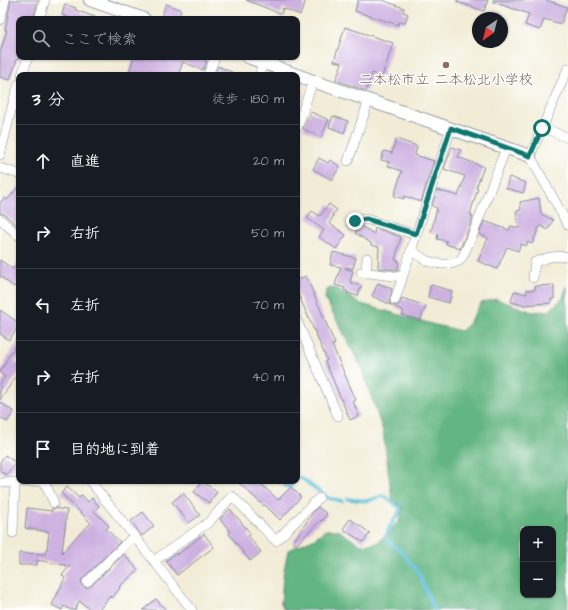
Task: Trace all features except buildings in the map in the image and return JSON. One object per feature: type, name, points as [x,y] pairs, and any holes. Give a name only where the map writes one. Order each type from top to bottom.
[{"type":"street","points":[[0,20],[5,0]]},
{"type":"street","points":[[40,16],[45,0]]},
{"type":"street","points":[[90,0],[135,16]]},
{"type":"street","points":[[23,72],[27,60]]},
{"type":"street","points":[[209,72],[214,60]]},
{"type":"street","points":[[256,60],[289,72]]},
{"type":"street","points":[[260,72],[262,62]]},
{"type":"street","points":[[530,156],[568,68]]},
{"type":"street","points":[[300,76],[530,156],[568,225]]},
{"type":"street","points":[[300,119],[313,81]]},
{"type":"street","points":[[348,161],[369,100]]},
{"type":"street","points":[[0,155],[16,103]]},
{"type":"street","points":[[395,300],[451,128]]},
{"type":"street","points":[[542,128],[568,138]]},
{"type":"street","points":[[411,250],[427,261],[441,264],[451,264],[459,261],[463,256],[473,234],[506,148]]},
{"type":"street","points":[[0,168],[16,173]]},
{"type":"street","points":[[0,219],[16,233]]},
{"type":"street","points":[[355,221],[366,219],[416,234]]},
{"type":"street","points":[[533,278],[534,262],[550,257],[568,256]]},
{"type":"street","points":[[367,258],[363,273],[402,277]]},
{"type":"street","points":[[300,328],[338,416]]},
{"type":"street","points":[[0,483],[15,482],[13,533]]},
{"type":"street","points":[[45,484],[54,503]]},
{"type":"street","points":[[92,484],[192,610]]},
{"type":"street","points":[[154,560],[209,522],[232,496],[276,541],[318,498]]},
{"type":"street","points":[[87,582],[134,536]]},
{"type":"green space","points":[[567,286],[568,610],[284,610],[281,603],[283,576],[288,550],[313,539],[326,530],[338,530],[361,545],[377,543],[399,521],[403,508],[392,499],[383,431],[361,367],[325,298],[326,291],[330,288],[338,289],[358,303],[461,331],[467,326],[481,303],[496,299],[532,312],[549,311],[563,298]]},
{"type":"waterway","points":[[300,478],[328,498],[342,501]]},
{"type":"waterway","points":[[285,486],[289,487],[292,484]]},
{"type":"waterway","points":[[348,499],[367,501],[382,496],[386,497],[401,509],[389,528],[386,536],[387,541],[400,550],[419,573],[434,610]]},
{"type":"place","name":"二本松市立 二本松北小学校","points":[[446,65]]},
{"type":"route","points":[[355,221],[366,219],[416,234],[451,128],[530,156],[542,128]]}]
